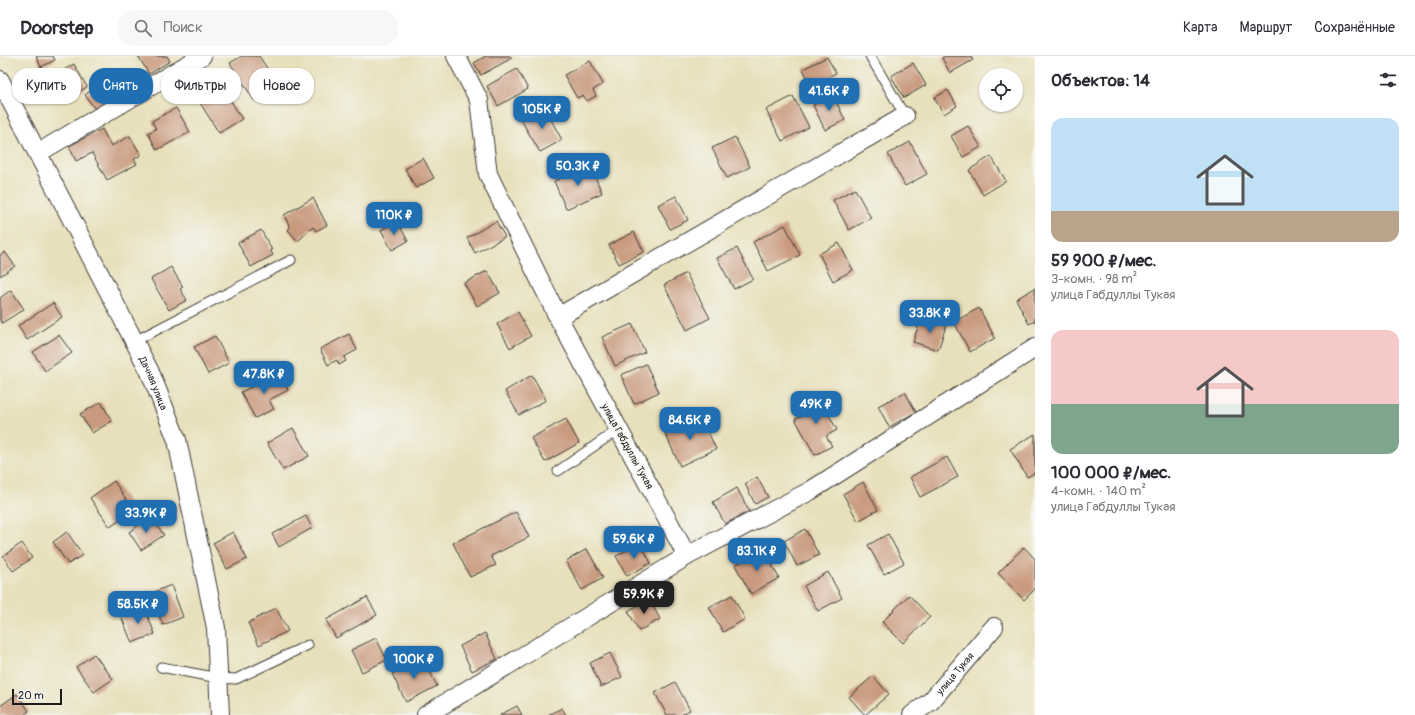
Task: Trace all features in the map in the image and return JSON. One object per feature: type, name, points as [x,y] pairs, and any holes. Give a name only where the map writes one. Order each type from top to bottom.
[{"type":"street","points":[[38,153],[202,56]]},
{"type":"street","name":"улица Габдуллы Тукая","points":[[456,56],[479,100],[488,174],[558,317],[688,556]]},
{"type":"street","name":"Дачная улица","points":[[0,80],[150,372],[177,440],[216,628],[220,715]]},
{"type":"street","points":[[558,317],[905,116]]},
{"type":"street","points":[[426,715],[688,556],[810,491],[1035,348]]},
{"type":"street","name":"улица Тукая","points":[[912,715],[931,701],[994,627]]},
{"type":"lane","points":[[870,56],[905,116]]},
{"type":"lane","points":[[135,342],[291,260]]},
{"type":"lane","points":[[558,471],[619,429]]},
{"type":"lane","points":[[161,667],[218,678],[236,679],[308,645]]},
{"type":"building","points":[[36,56],[53,56],[55,60],[41,67]]},
{"type":"building","points":[[138,56],[167,56],[170,61],[153,72],[153,68],[145,68]]},
{"type":"building","points":[[242,56],[259,56],[267,68],[249,68],[249,92],[241,80],[241,68],[233,68],[230,63]]},
{"type":"building","points":[[486,56],[510,56],[512,58],[481,75],[474,63]]},
{"type":"building","points":[[945,56],[970,56],[973,60],[950,73],[942,58]]},
{"type":"building","points":[[827,57],[836,73],[811,86],[803,69]]},
{"type":"building","points":[[590,61],[603,84],[593,90],[596,96],[587,101],[583,95],[577,98],[564,75]]},
{"type":"building","points":[[913,63],[926,85],[904,98],[891,76]]},
{"type":"building","points":[[74,64],[76,68],[67,68]]},
{"type":"building","points":[[517,69],[528,89],[498,106],[487,86]]},
{"type":"building","points":[[81,76],[87,87],[81,90]]},
{"type":"building","points":[[948,90],[957,106],[944,114],[934,98]]},
{"type":"building","points":[[89,92],[89,101],[85,95]]},
{"type":"building","points":[[833,95],[845,120],[825,130],[813,105]]},
{"type":"building","points":[[793,96],[809,127],[782,141],[766,110]]},
{"type":"building","points":[[91,104],[108,104],[97,112]]},
{"type":"building","points":[[201,104],[233,104],[242,119],[219,133]]},
{"type":"building","points":[[544,107],[562,140],[540,152],[521,120]]},
{"type":"building","points":[[176,108],[190,132],[157,150],[148,133],[156,129],[152,121]]},
{"type":"building","points":[[968,126],[981,147],[963,157],[951,136]]},
{"type":"building","points":[[102,129],[111,146],[130,136],[141,155],[134,159],[137,164],[107,180],[92,153],[76,161],[69,146]]},
{"type":"building","points":[[735,137],[750,167],[727,178],[712,148]]},
{"type":"building","points":[[910,142],[927,174],[905,186],[888,154]]},
{"type":"building","points":[[991,156],[1006,181],[983,195],[969,170]]},
{"type":"building","points":[[423,158],[434,178],[416,188],[405,169]]},
{"type":"building","points":[[590,165],[602,193],[566,209],[554,181]]},
{"type":"building","points":[[855,189],[871,218],[849,230],[833,200]]},
{"type":"building","points":[[676,196],[688,220],[670,229],[658,205]]},
{"type":"building","points":[[313,198],[327,225],[316,231],[313,227],[298,241],[288,230],[290,227],[284,215]]},
{"type":"building","points":[[397,221],[408,241],[392,250],[381,230]]},
{"type":"building","points":[[496,221],[505,237],[475,253],[467,238]]},
{"type":"building","points":[[785,225],[800,255],[768,271],[753,242]]},
{"type":"building","points":[[261,230],[272,250],[270,250],[273,255],[251,267],[238,243]]},
{"type":"building","points":[[634,232],[644,252],[619,264],[609,245]]},
{"type":"building","points":[[839,243],[853,270],[833,281],[819,254]]},
{"type":"building","points":[[737,248],[753,279],[734,289],[717,258]]},
{"type":"building","points":[[5,252],[15,266],[0,276],[0,255]]},
{"type":"building","points":[[171,267],[183,287],[180,289],[187,300],[169,310],[151,279]]},
{"type":"building","points":[[487,271],[500,293],[477,306],[464,283]]},
{"type":"building","points":[[686,273],[710,318],[687,330],[664,285]]},
{"type":"building","points":[[1035,288],[1035,321],[1029,324],[1016,299]]},
{"type":"building","points":[[11,290],[24,309],[2,323],[0,320],[0,298]]},
{"type":"building","points":[[53,303],[62,317],[27,340],[18,326]]},
{"type":"building","points":[[979,308],[995,338],[970,352],[954,322]]},
{"type":"building","points":[[518,312],[531,336],[510,348],[497,324]]},
{"type":"building","points":[[921,318],[946,326],[938,350],[913,342]]},
{"type":"building","points":[[632,324],[645,352],[615,366],[602,337]]},
{"type":"building","points":[[349,334],[357,350],[344,357],[346,361],[339,365],[337,360],[328,365],[320,349]]},
{"type":"building","points":[[59,335],[72,353],[45,371],[33,352]]},
{"type":"building","points":[[215,336],[229,363],[208,374],[194,347]]},
{"type":"building","points":[[646,364],[659,392],[634,404],[621,375]]},
{"type":"building","points":[[279,373],[288,390],[269,400],[274,409],[255,418],[241,392]]},
{"type":"building","points":[[532,375],[546,400],[519,415],[505,391]]},
{"type":"building","points":[[905,392],[916,412],[889,427],[878,406]]},
{"type":"building","points":[[819,396],[837,430],[826,436],[832,446],[815,455],[795,419],[803,415],[799,407]]},
{"type":"building","points":[[101,402],[112,421],[92,433],[80,414]]},
{"type":"building","points":[[701,417],[716,449],[680,466],[665,433]]},
{"type":"building","points":[[566,419],[579,443],[545,462],[531,438]]},
{"type":"building","points":[[293,428],[309,456],[283,470],[267,443]]},
{"type":"building","points":[[1035,434],[1035,473],[1027,477],[1010,449]]},
{"type":"building","points":[[947,457],[958,477],[920,497],[910,477]]},
{"type":"building","points":[[757,477],[768,497],[755,504],[745,484]]},
{"type":"building","points":[[114,481],[134,511],[110,527],[90,498]]},
{"type":"building","points":[[863,482],[878,510],[858,521],[843,494]]},
{"type":"building","points":[[737,488],[749,511],[725,524],[713,502]]},
{"type":"building","points":[[516,512],[529,537],[491,556],[496,565],[470,577],[453,543]]},
{"type":"building","points":[[306,516],[312,528],[279,547],[272,534]]},
{"type":"building","points":[[151,517],[164,535],[141,550],[129,532]]},
{"type":"building","points":[[805,529],[819,555],[797,566],[784,541]]},
{"type":"building","points":[[67,532],[83,555],[68,564],[53,542]]},
{"type":"building","points":[[233,532],[247,559],[227,569],[213,543]]},
{"type":"building","points":[[888,534],[904,563],[884,574],[868,545]]},
{"type":"building","points":[[22,543],[32,558],[13,571],[3,556]]},
{"type":"building","points":[[640,543],[651,563],[627,576],[616,556]]},
{"type":"building","points":[[1024,547],[1035,559],[1035,589],[1024,600],[998,573]]},
{"type":"building","points":[[587,549],[603,578],[582,590],[566,561]]},
{"type":"building","points":[[764,550],[779,578],[751,594],[735,565]]},
{"type":"building","points":[[828,572],[842,598],[818,611],[804,586]]},
{"type":"building","points":[[171,585],[183,617],[163,625],[150,594]]},
{"type":"building","points":[[732,595],[745,619],[723,632],[709,607]]},
{"type":"building","points":[[909,595],[930,617],[903,643],[882,622]]},
{"type":"building","points":[[367,597],[377,615],[336,638],[326,620]]},
{"type":"building","points":[[649,599],[660,619],[639,631],[628,611]]},
{"type":"building","points":[[144,607],[155,634],[132,643],[121,616]]},
{"type":"building","points":[[276,608],[288,631],[259,645],[248,623]]},
{"type":"building","points":[[485,633],[497,659],[472,671],[460,646]]},
{"type":"building","points":[[376,638],[387,660],[362,672],[351,650]]},
{"type":"building","points":[[610,653],[622,677],[601,687],[590,663]]},
{"type":"building","points":[[94,654],[113,679],[94,692],[76,667]]},
{"type":"building","points":[[423,658],[437,686],[406,702],[392,674]]},
{"type":"building","points":[[873,676],[889,694],[865,715],[849,697]]},
{"type":"building","points":[[675,682],[690,710],[681,715],[667,715],[655,693]]},
{"type":"building","points":[[17,694],[29,711],[24,715],[0,715],[0,706]]},
{"type":"building","points":[[517,706],[522,715],[500,715]]},
{"type":"building","points":[[562,708],[566,715],[548,715]]}]
